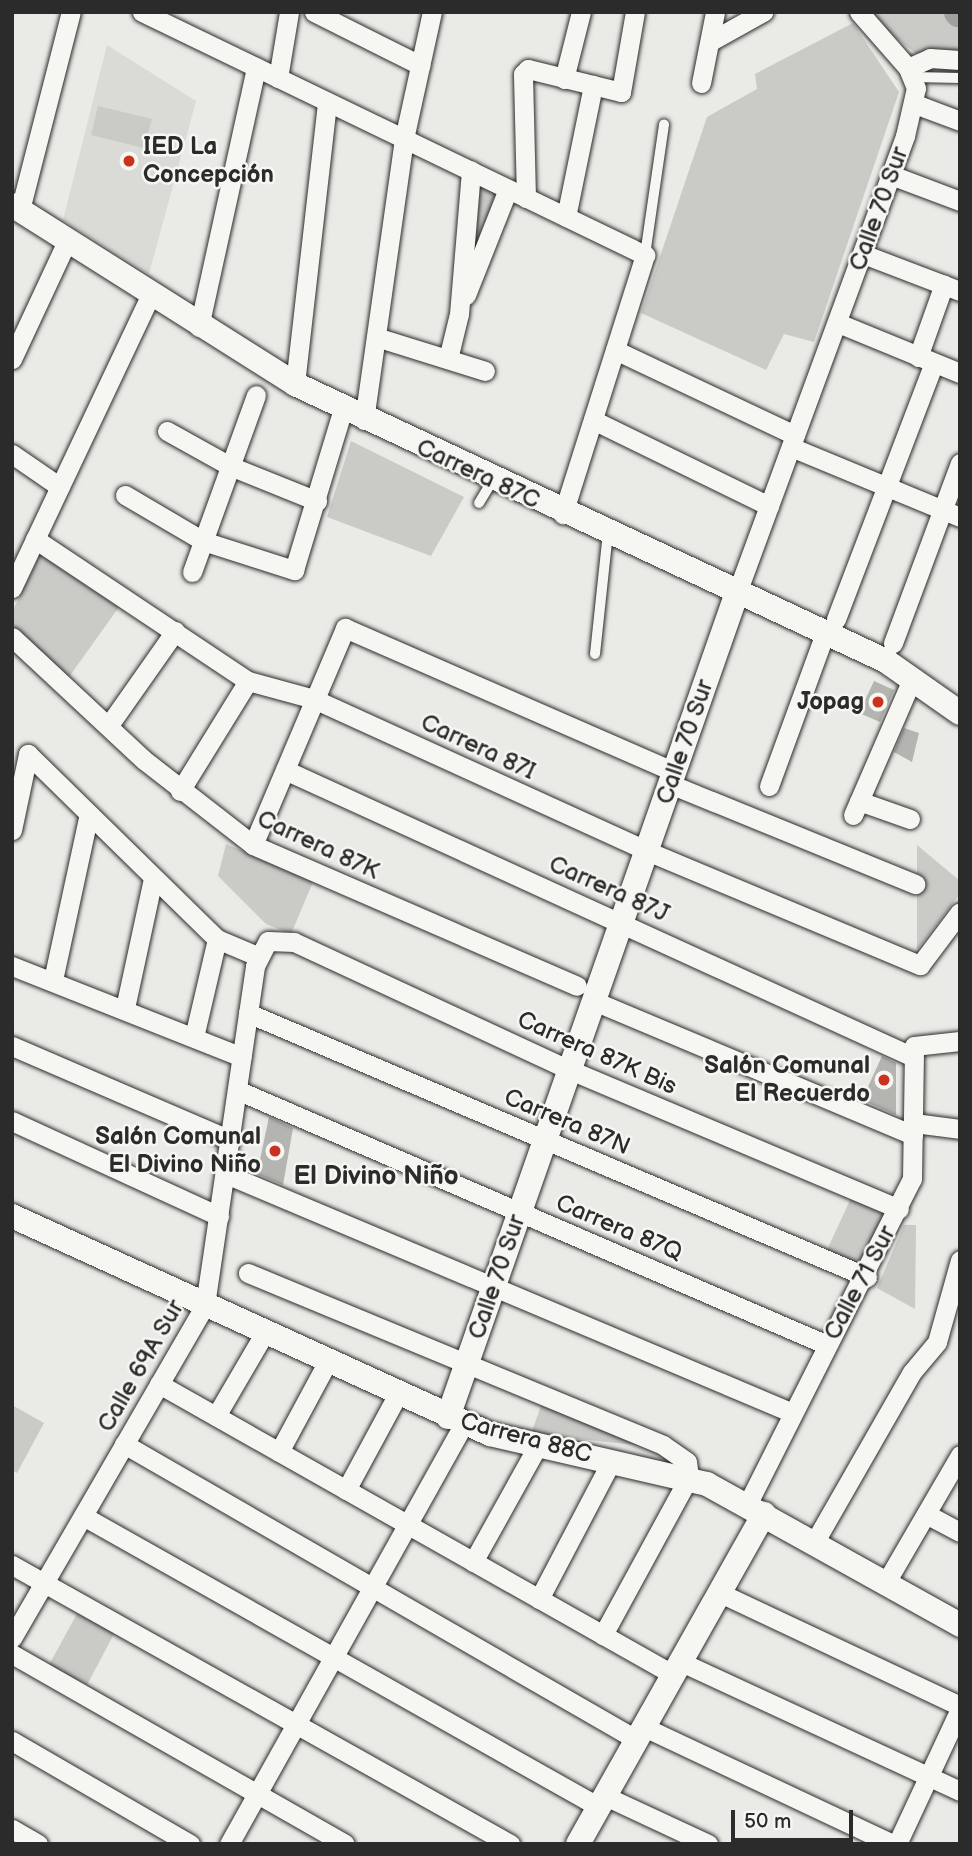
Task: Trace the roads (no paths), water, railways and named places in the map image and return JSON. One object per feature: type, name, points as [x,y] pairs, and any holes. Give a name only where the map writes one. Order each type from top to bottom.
[{"type":"street","points":[[16,207],[71,12]]},
{"type":"street","points":[[142,12],[645,255],[563,514]]},
{"type":"street","points":[[278,78],[289,12]]},
{"type":"street","points":[[314,12],[420,65]]},
{"type":"street","points":[[125,495],[204,541],[294,570],[317,501],[353,415],[376,337],[404,139],[432,12]]},
{"type":"street","points":[[564,79],[581,12]]},
{"type":"street","points":[[527,198],[521,80],[528,69],[621,92],[635,12]]},
{"type":"street","points":[[701,83],[715,12]]},
{"type":"street","points":[[711,41],[763,12]]},
{"type":"street","points":[[859,12],[911,72],[930,58],[960,60]]},
{"type":"street","points":[[199,327],[256,67]]},
{"type":"street","name":"Calle 70 Sur","points":[[229,1844],[407,1524],[456,1420],[467,1364],[570,1069],[585,993],[622,921],[738,590],[863,254],[915,104],[911,72]]},
{"type":"street","points":[[566,217],[593,85]]},
{"type":"street","points":[[295,384],[327,102]]},
{"type":"street","points":[[915,104],[960,121]]},
{"type":"street","points":[[459,314],[471,170]]},
{"type":"street","points":[[891,174],[960,201]]},
{"type":"street","points":[[448,359],[459,314],[508,189]]},
{"type":"street","name":"Carrera 87C","points":[[16,207],[150,296],[295,384],[353,415],[563,514],[738,590],[831,626],[960,713]]},
{"type":"street","points":[[12,359],[67,241]]},
{"type":"street","points":[[769,786],[887,487],[926,360],[952,288],[863,254]]},
{"type":"street","points":[[12,588],[150,296]]},
{"type":"street","points":[[838,323],[960,373]]},
{"type":"street","points":[[376,337],[485,371]]},
{"type":"street","points":[[615,350],[887,487],[951,513]]},
{"type":"street","points":[[192,572],[256,395]]},
{"type":"street","points":[[593,420],[769,506]]},
{"type":"street","points":[[167,431],[230,466],[317,501]]},
{"type":"street","points":[[12,454],[60,487]]},
{"type":"street","points":[[893,643],[951,513],[960,463]]},
{"type":"street","name":"Carrera 87I","points":[[35,539],[248,681],[314,699],[647,850],[920,965],[960,912]]},
{"type":"street","points":[[253,845],[345,628],[672,778],[915,884]]},
{"type":"street","points":[[109,725],[175,631]]},
{"type":"street","name":"Carrera 87K","points":[[12,637],[180,791],[253,845],[585,993],[914,1129],[960,1129]]},
{"type":"street","points":[[911,819],[856,808],[912,679]]},
{"type":"street","points":[[180,791],[248,681]]},
{"type":"street","points":[[12,830],[28,754],[88,818],[217,939],[257,956]]},
{"type":"street","name":"Carrera 87J","points":[[285,770],[913,1051]]},
{"type":"street","points":[[53,980],[88,818]]},
{"type":"street","points":[[125,1009],[153,879]]},
{"type":"street","name":"Carrera 87K Bis","points":[[257,956],[278,937],[570,1069],[900,1209]]},
{"type":"street","points":[[194,1037],[217,939]]},
{"type":"street","name":"Calle 69A Sur","points":[[12,1638],[205,1305],[257,956]]},
{"type":"street","points":[[12,966],[242,1057]]},
{"type":"street","name":"Carrera 87N","points":[[248,1013],[867,1276]]},
{"type":"street","points":[[913,1051],[960,1041]]},
{"type":"street","points":[[12,1046],[230,1140]]},
{"type":"street","name":"Calle 71 Sur","points":[[578,1844],[720,1593],[756,1510],[793,1413],[900,1209],[912,1180],[913,1051]]},
{"type":"street","name":"Carrera 87Q","points":[[237,1090],[827,1345]]},
{"type":"street","points":[[12,1121],[219,1216]]},
{"type":"street","points":[[226,1174],[793,1413]]},
{"type":"street","name":"Carrera 88C","points":[[12,1216],[456,1420],[538,1445],[689,1477],[756,1510],[960,1625]]},
{"type":"street","points":[[814,1543],[912,1372],[937,1342],[960,1260]]},
{"type":"street","points":[[248,1273],[663,1445],[687,1462],[689,1477],[603,1635]]},
{"type":"street","points":[[216,1416],[265,1332]]},
{"type":"street","points":[[279,1451],[328,1361]]},
{"type":"street","points":[[159,1384],[603,1635],[960,1791]]},
{"type":"street","points":[[346,1490],[398,1394]]},
{"type":"street","points":[[124,1444],[372,1587],[641,1733],[895,1844],[960,1707],[720,1593]]},
{"type":"street","points":[[473,1562],[538,1445]]},
{"type":"street","points":[[885,1584],[960,1455]]},
{"type":"street","points":[[539,1599],[612,1460]]},
{"type":"street","points":[[926,1514],[960,1532]]},
{"type":"street","points":[[83,1516],[333,1657],[602,1801],[708,1844]]},
{"type":"street","points":[[12,1565],[510,1844]]},
{"type":"street","points":[[12,1654],[345,1844]]},
{"type":"street","points":[[12,1741],[190,1844]]},
{"type":"street","points":[[12,1829],[38,1844]]},
{"type":"lane","points":[[911,72],[960,78]]},
{"type":"lane","points":[[645,255],[664,124]]},
{"type":"lane","points":[[479,503],[492,481]]},
{"type":"lane","points":[[595,654],[608,532]]},
{"type":"place","name":"IED La Concepción","points":[[129,161]]},
{"type":"place","name":"Jopag","points":[[878,702]]},
{"type":"place","name":"Salón Comunal El Recuerdo","points":[[884,1080]]},
{"type":"place","name":"Salón Comunal El Divino Niño","points":[[275,1151]]},
{"type":"district","name":"El Divino Niño","points":[[376,1177]]}]
